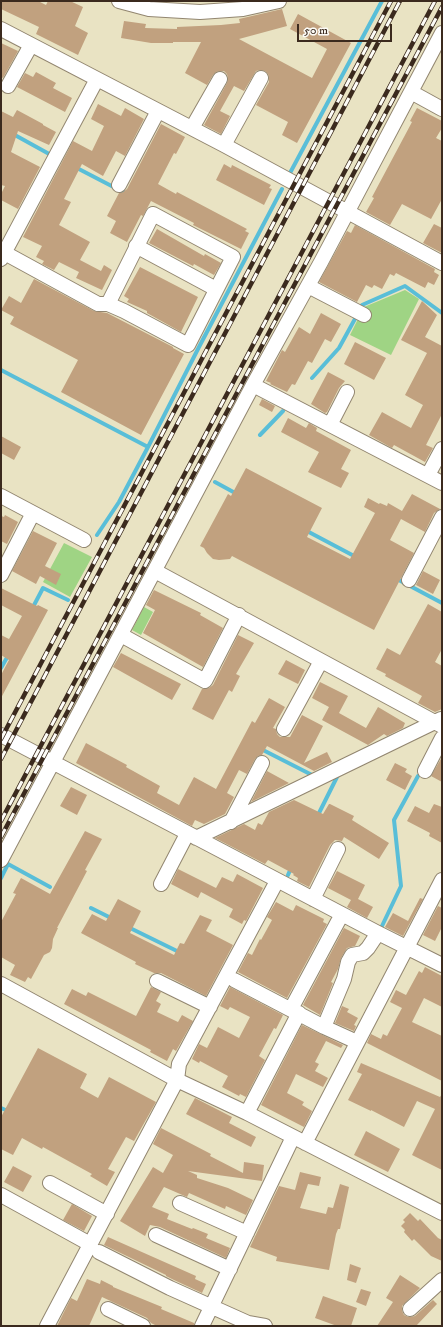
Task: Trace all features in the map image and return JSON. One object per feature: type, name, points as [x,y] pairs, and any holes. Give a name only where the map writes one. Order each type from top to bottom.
[{"type":"street","points":[[119,1],[149,9],[194,12],[219,11],[279,1]]},
{"type":"street","points":[[1,29],[192,128],[442,263]]},
{"type":"street","points":[[1,860],[253,385],[348,212],[442,33]]},
{"type":"street","points":[[8,86],[31,44]]},
{"type":"street","points":[[224,145],[261,78]]},
{"type":"street","points":[[97,79],[2,254],[98,304],[108,304],[124,311],[188,345],[232,257],[153,214],[108,304]]},
{"type":"street","points":[[192,128],[220,79]]},
{"type":"street","points":[[411,92],[442,109]]},
{"type":"street","points":[[119,185],[158,111]]},
{"type":"street","points":[[136,246],[216,289]]},
{"type":"street","points":[[308,286],[364,315]]},
{"type":"street","points":[[253,385],[442,483]]},
{"type":"street","points":[[330,425],[347,392]]},
{"type":"street","points":[[428,476],[442,449]]},
{"type":"street","points":[[1,496],[84,540]]},
{"type":"street","points":[[1,575],[33,513]]},
{"type":"street","points":[[409,580],[442,517]]},
{"type":"street","points":[[155,571],[321,661],[440,722]]},
{"type":"street","points":[[121,635],[205,681],[239,616]]},
{"type":"street","points":[[284,729],[321,661]]},
{"type":"street","points":[[161,884],[192,836],[231,822],[440,722]]},
{"type":"street","points":[[1,735],[277,881],[442,965]]},
{"type":"street","points":[[425,771],[442,738]]},
{"type":"street","points":[[231,822],[262,764]]},
{"type":"street","points":[[313,899],[338,849]]},
{"type":"street","points":[[202,1326],[247,1233],[299,1140],[357,1042],[406,948],[437,900],[442,880]]},
{"type":"street","points":[[47,1326],[95,1248],[107,1214],[177,1080],[180,1064],[277,881]]},
{"type":"street","points":[[247,1113],[342,914]]},
{"type":"street","points":[[324,1027],[352,955],[363,953],[378,933]]},
{"type":"street","points":[[157,980],[210,1007]]},
{"type":"street","points":[[234,980],[324,1027],[357,1042]]},
{"type":"street","points":[[1,984],[177,1080],[247,1113],[442,1213]]},
{"type":"street","points":[[50,1183],[107,1214]]},
{"type":"street","points":[[1,1195],[170,1288],[248,1323],[265,1326]]},
{"type":"street","points":[[180,1203],[247,1233]]},
{"type":"street","points":[[156,1235],[230,1269]]},
{"type":"street","points":[[410,1309],[442,1280]]},
{"type":"street","points":[[108,1309],[143,1326]]},
{"type":"green space","points":[[405,290],[419,299],[391,355],[350,335],[364,307]]},
{"type":"green space","points":[[64,543],[92,557],[70,597],[43,582]]},
{"type":"green space","points":[[144,607],[153,612],[141,635],[132,630]]},
{"type":"building","points":[[1,1],[38,1],[46,5],[48,1],[70,1],[83,7],[75,26],[88,33],[78,55],[36,34],[39,27],[1,9]]},
{"type":"building","points":[[282,9],[287,26],[239,39],[312,78],[327,49],[290,29],[298,14],[351,43],[297,143],[282,135],[288,122],[256,105],[269,82],[268,74],[265,71],[256,71],[244,91],[234,86],[220,111],[230,116],[221,134],[204,125],[227,83],[227,74],[224,71],[216,72],[207,85],[185,73],[201,42],[151,43],[121,38],[124,21],[146,24],[145,28],[177,29],[177,27],[240,23],[239,19]]},
{"type":"building","points":[[1,43],[18,51],[3,78],[1,77]]},
{"type":"building","points":[[36,72],[56,83],[53,88],[72,98],[65,112],[17,87],[25,73],[33,77]]},
{"type":"building","points":[[98,104],[121,116],[125,108],[144,119],[125,156],[116,151],[103,176],[82,164],[64,199],[71,202],[59,225],[90,242],[80,260],[101,271],[104,265],[112,270],[102,290],[76,278],[79,272],[59,262],[54,270],[42,264],[44,261],[36,257],[42,246],[23,237],[73,141],[92,151],[104,126],[91,119]]},
{"type":"building","points":[[417,108],[442,121],[442,128],[436,138],[442,141],[442,199],[431,219],[402,204],[390,225],[366,212],[374,198],[372,197],[412,122],[410,121]]},
{"type":"building","points":[[17,110],[56,132],[49,145],[18,131],[11,152],[40,167],[18,209],[1,200],[1,194],[5,186],[1,185],[1,111],[13,117]]},
{"type":"building","points":[[161,124],[185,137],[176,154],[174,153],[158,184],[176,194],[177,192],[247,229],[245,231],[249,233],[241,249],[193,225],[194,223],[151,201],[143,216],[141,215],[127,242],[110,233],[116,221],[107,216],[119,193],[127,189]]},
{"type":"building","points":[[224,164],[231,168],[232,165],[271,185],[269,188],[272,189],[264,205],[216,180]]},
{"type":"building","points":[[434,224],[442,228],[442,253],[423,243]]},
{"type":"building","points":[[355,225],[435,269],[434,272],[439,275],[434,285],[428,282],[425,288],[396,273],[394,276],[390,274],[382,289],[374,285],[372,288],[366,285],[357,302],[319,282],[347,231],[351,233]]},
{"type":"building","points":[[157,229],[204,256],[205,254],[221,263],[214,275],[194,264],[193,266],[149,243]]},
{"type":"building","points":[[140,267],[198,297],[181,332],[147,313],[147,311],[127,302],[129,299],[124,296]]},
{"type":"building","points":[[34,279],[94,311],[107,313],[184,354],[141,435],[61,392],[78,360],[10,324],[14,317],[1,310],[9,296],[21,303]]},
{"type":"building","points":[[422,301],[437,315],[425,337],[442,346],[442,414],[426,445],[433,448],[425,462],[394,445],[392,448],[369,435],[382,412],[411,428],[423,405],[405,395],[427,353],[401,340]]},
{"type":"building","points":[[321,313],[341,324],[331,342],[325,339],[312,363],[308,361],[295,385],[292,384],[287,392],[266,381],[282,350],[285,352],[299,327],[310,334]]},
{"type":"building","points":[[355,342],[386,358],[374,380],[344,364]]},
{"type":"building","points":[[328,372],[345,381],[339,388],[327,412],[325,413],[311,404]]},
{"type":"building","points":[[262,399],[275,406],[272,412],[259,405]]},
{"type":"building","points":[[288,418],[306,428],[309,423],[317,428],[316,431],[351,450],[341,469],[349,473],[341,488],[308,472],[319,452],[281,432]]},
{"type":"building","points":[[1,436],[21,447],[14,460],[1,453]]},
{"type":"building","points":[[246,468],[322,508],[307,537],[350,559],[375,513],[364,507],[368,498],[379,504],[380,503],[387,506],[388,503],[402,511],[412,494],[440,509],[434,513],[425,532],[401,519],[390,540],[414,553],[374,630],[232,556],[230,559],[213,559],[204,548],[200,546],[228,494],[231,496]]},
{"type":"building","points":[[5,515],[18,522],[7,544],[1,541],[1,516],[4,517]]},
{"type":"building","points":[[33,531],[57,543],[45,566],[61,574],[56,585],[40,576],[36,584],[12,571]]},
{"type":"building","points":[[423,571],[440,580],[433,594],[416,585]]},
{"type":"building","points":[[1,588],[48,610],[1,698],[1,675],[9,660],[1,655],[1,635],[9,639],[22,616],[1,605]]},
{"type":"building","points":[[154,590],[201,613],[200,615],[223,628],[203,667],[143,633],[155,610],[146,605]]},
{"type":"building","points":[[428,604],[442,612],[442,649],[435,662],[442,666],[442,709],[435,712],[418,703],[422,696],[385,676],[386,674],[376,669],[387,648],[400,655]]},
{"type":"building","points":[[238,635],[254,643],[236,674],[240,676],[232,692],[229,690],[213,720],[192,709],[202,689],[209,688],[213,685]]},
{"type":"building","points":[[121,653],[181,684],[172,700],[113,667]]},
{"type":"building","points":[[286,660],[305,670],[298,684],[278,674]]},
{"type":"building","points":[[320,682],[348,696],[339,713],[366,728],[378,707],[405,723],[403,728],[387,736],[384,734],[368,745],[322,720],[329,707],[312,698]]},
{"type":"building","points":[[269,698],[285,707],[273,728],[276,729],[277,734],[280,737],[290,737],[302,715],[323,726],[304,763],[327,752],[332,762],[314,771],[267,746],[262,755],[255,759],[247,774],[239,770],[227,793],[234,797],[225,814],[204,824],[195,820],[192,826],[76,763],[86,743],[127,765],[126,767],[160,786],[157,793],[179,805],[194,777],[216,789],[252,721],[255,723]]},
{"type":"building","points":[[442,757],[442,782],[431,776]]},
{"type":"building","points":[[395,763],[407,769],[405,772],[412,776],[405,790],[386,780]]},
{"type":"building","points":[[267,771],[289,783],[251,802]]},
{"type":"building","points":[[71,787],[87,795],[77,815],[60,806]]},
{"type":"building","points":[[294,800],[323,814],[330,804],[354,816],[352,820],[389,843],[379,859],[344,837],[342,841],[335,840],[330,845],[309,887],[297,881],[298,878],[293,875],[294,874],[268,860],[265,864],[215,838],[244,824],[255,830],[258,823],[262,825],[269,812]]},
{"type":"building","points":[[434,804],[442,807],[442,843],[429,836],[430,833],[407,821],[415,806],[429,813]]},
{"type":"building","points":[[85,831],[102,839],[57,928],[50,952],[44,955],[31,979],[28,977],[25,982],[10,975],[15,965],[1,957],[1,922],[16,894],[13,893],[21,878],[50,894]]},
{"type":"building","points":[[178,869],[216,888],[222,877],[233,882],[237,874],[263,888],[246,921],[244,920],[242,924],[229,917],[233,909],[201,892],[198,898],[171,884]]},
{"type":"building","points":[[337,871],[365,885],[358,899],[373,907],[367,918],[347,907],[351,900],[328,888]]},
{"type":"building","points":[[420,898],[423,899],[403,936],[385,927],[393,913],[408,921]]},
{"type":"building","points":[[118,899],[141,911],[130,933],[174,955],[180,943],[184,944],[200,915],[212,920],[206,931],[233,945],[206,996],[161,973],[154,973],[135,964],[136,962],[81,933],[92,914],[106,921]]},
{"type":"building","points":[[276,902],[293,911],[296,905],[324,919],[323,922],[327,924],[287,998],[238,972],[248,953],[252,955],[272,920],[267,917]]},
{"type":"building","points":[[438,906],[442,908],[442,927],[435,941],[423,935]]},
{"type":"building","points":[[344,928],[360,936],[355,946],[347,948],[341,958],[320,1015],[303,1005]]},
{"type":"building","points":[[425,967],[442,976],[442,1007],[424,998],[412,1022],[442,1036],[442,1081],[367,1043],[371,1034],[381,1039],[383,1034],[387,1036],[402,1008],[390,1002],[396,990],[406,995],[419,971],[422,973]]},
{"type":"building","points":[[151,987],[161,992],[156,1001],[161,1004],[157,1012],[178,1022],[182,1015],[193,1021],[176,1051],[173,1049],[167,1061],[150,1052],[151,1050],[64,1004],[72,989],[86,996],[88,992],[136,1016]]},
{"type":"building","points":[[230,987],[283,1015],[259,1056],[265,1060],[246,1097],[240,1094],[239,1096],[222,1087],[228,1076],[200,1061],[199,1063],[192,1059],[199,1044],[207,1048],[218,1027],[239,1038],[250,1017],[230,1007],[228,1010],[220,1006]]},
{"type":"building","points":[[342,1006],[349,1009],[347,1012],[358,1018],[354,1025],[356,1026],[354,1031],[335,1023]]},
{"type":"building","points":[[302,1025],[343,1045],[341,1048],[326,1041],[315,1062],[319,1064],[315,1071],[328,1078],[323,1087],[296,1074],[287,1093],[304,1102],[302,1105],[312,1111],[304,1127],[261,1105]]},
{"type":"building","points":[[38,1048],[87,1074],[80,1088],[98,1098],[109,1077],[156,1102],[134,1141],[126,1137],[108,1169],[115,1172],[107,1186],[90,1176],[92,1174],[43,1147],[42,1149],[22,1138],[13,1155],[1,1149],[1,1117]]},
{"type":"building","points":[[361,1063],[440,1097],[442,1094],[442,1170],[412,1155],[435,1109],[417,1101],[404,1127],[348,1100],[362,1074],[357,1072]]},
{"type":"building","points":[[195,1098],[232,1117],[229,1123],[256,1137],[251,1147],[186,1114]]},
{"type":"building","points":[[161,1128],[211,1154],[210,1156],[243,1173],[244,1162],[264,1165],[262,1181],[188,1171],[197,1175],[197,1178],[228,1188],[253,1200],[246,1215],[226,1206],[225,1209],[189,1193],[187,1197],[164,1187],[152,1207],[169,1214],[167,1219],[208,1234],[206,1238],[230,1248],[226,1258],[160,1227],[150,1225],[145,1236],[120,1221],[153,1167],[163,1173],[173,1155],[153,1144]]},
{"type":"building","points":[[366,1131],[400,1149],[388,1172],[354,1155]]},
{"type":"building","points":[[13,1166],[32,1176],[23,1192],[4,1182]]},
{"type":"building","points":[[300,1172],[321,1177],[319,1186],[308,1184],[300,1208],[326,1214],[328,1207],[333,1208],[340,1184],[349,1187],[340,1229],[338,1229],[336,1234],[329,1270],[276,1261],[277,1257],[250,1247],[279,1186],[295,1190]]},
{"type":"building","points":[[72,1204],[92,1216],[84,1231],[63,1220]]},
{"type":"building","points":[[410,1213],[418,1221],[420,1219],[438,1238],[442,1240],[442,1261],[431,1256],[414,1239],[412,1241],[404,1232],[405,1230],[401,1226],[405,1222],[403,1220]]},
{"type":"building","points":[[108,1237],[196,1276],[195,1279],[206,1284],[202,1293],[104,1245]]},
{"type":"building","points":[[350,1264],[361,1268],[356,1283],[347,1280]]},
{"type":"building","points":[[400,1275],[420,1288],[402,1306],[404,1315],[408,1317],[415,1316],[433,1300],[437,1304],[416,1326],[377,1326],[393,1302],[386,1298]]},
{"type":"building","points":[[87,1279],[100,1284],[101,1280],[113,1287],[162,1307],[161,1309],[194,1323],[194,1326],[157,1326],[151,1323],[147,1318],[102,1297],[89,1326],[57,1326],[71,1298],[77,1301]]},
{"type":"building","points":[[361,1289],[371,1292],[366,1306],[356,1302]]},
{"type":"building","points":[[323,1296],[357,1308],[351,1326],[337,1326],[315,1318]]},
{"type":"waterway","points":[[290,173],[382,1]]},
{"type":"waterway","points":[[13,134],[51,155]]},
{"type":"waterway","points":[[75,167],[127,194]]},
{"type":"waterway","points":[[97,535],[119,502],[282,189]]},
{"type":"waterway","points":[[360,310],[362,305],[405,286],[442,313]]},
{"type":"waterway","points":[[312,378],[339,348],[356,317]]},
{"type":"waterway","points":[[1,370],[148,447]]},
{"type":"waterway","points":[[260,435],[283,411]]},
{"type":"waterway","points":[[215,482],[237,494]]},
{"type":"waterway","points":[[305,530],[356,557]]},
{"type":"waterway","points":[[395,578],[442,603]]},
{"type":"waterway","points":[[32,609],[43,588],[68,600]]},
{"type":"waterway","points":[[1,668],[9,654]]},
{"type":"waterway","points":[[261,749],[314,776]]},
{"type":"waterway","points":[[317,817],[338,775]]},
{"type":"waterway","points":[[382,926],[401,886],[394,820],[418,776]]},
{"type":"waterway","points":[[1,878],[8,864],[50,887]]},
{"type":"waterway","points":[[288,875],[291,868]]},
{"type":"waterway","points":[[91,908],[113,919]]},
{"type":"waterway","points":[[128,927],[181,953]]},
{"type":"waterway","points":[[1,1108],[10,1112]]},
{"type":"railway","points":[[1,739],[391,1]]},
{"type":"railway","points":[[1,759],[400,1]]},
{"type":"railway","points":[[1,821],[435,1]]},
{"type":"railway","points":[[1,837],[442,7]]}]
